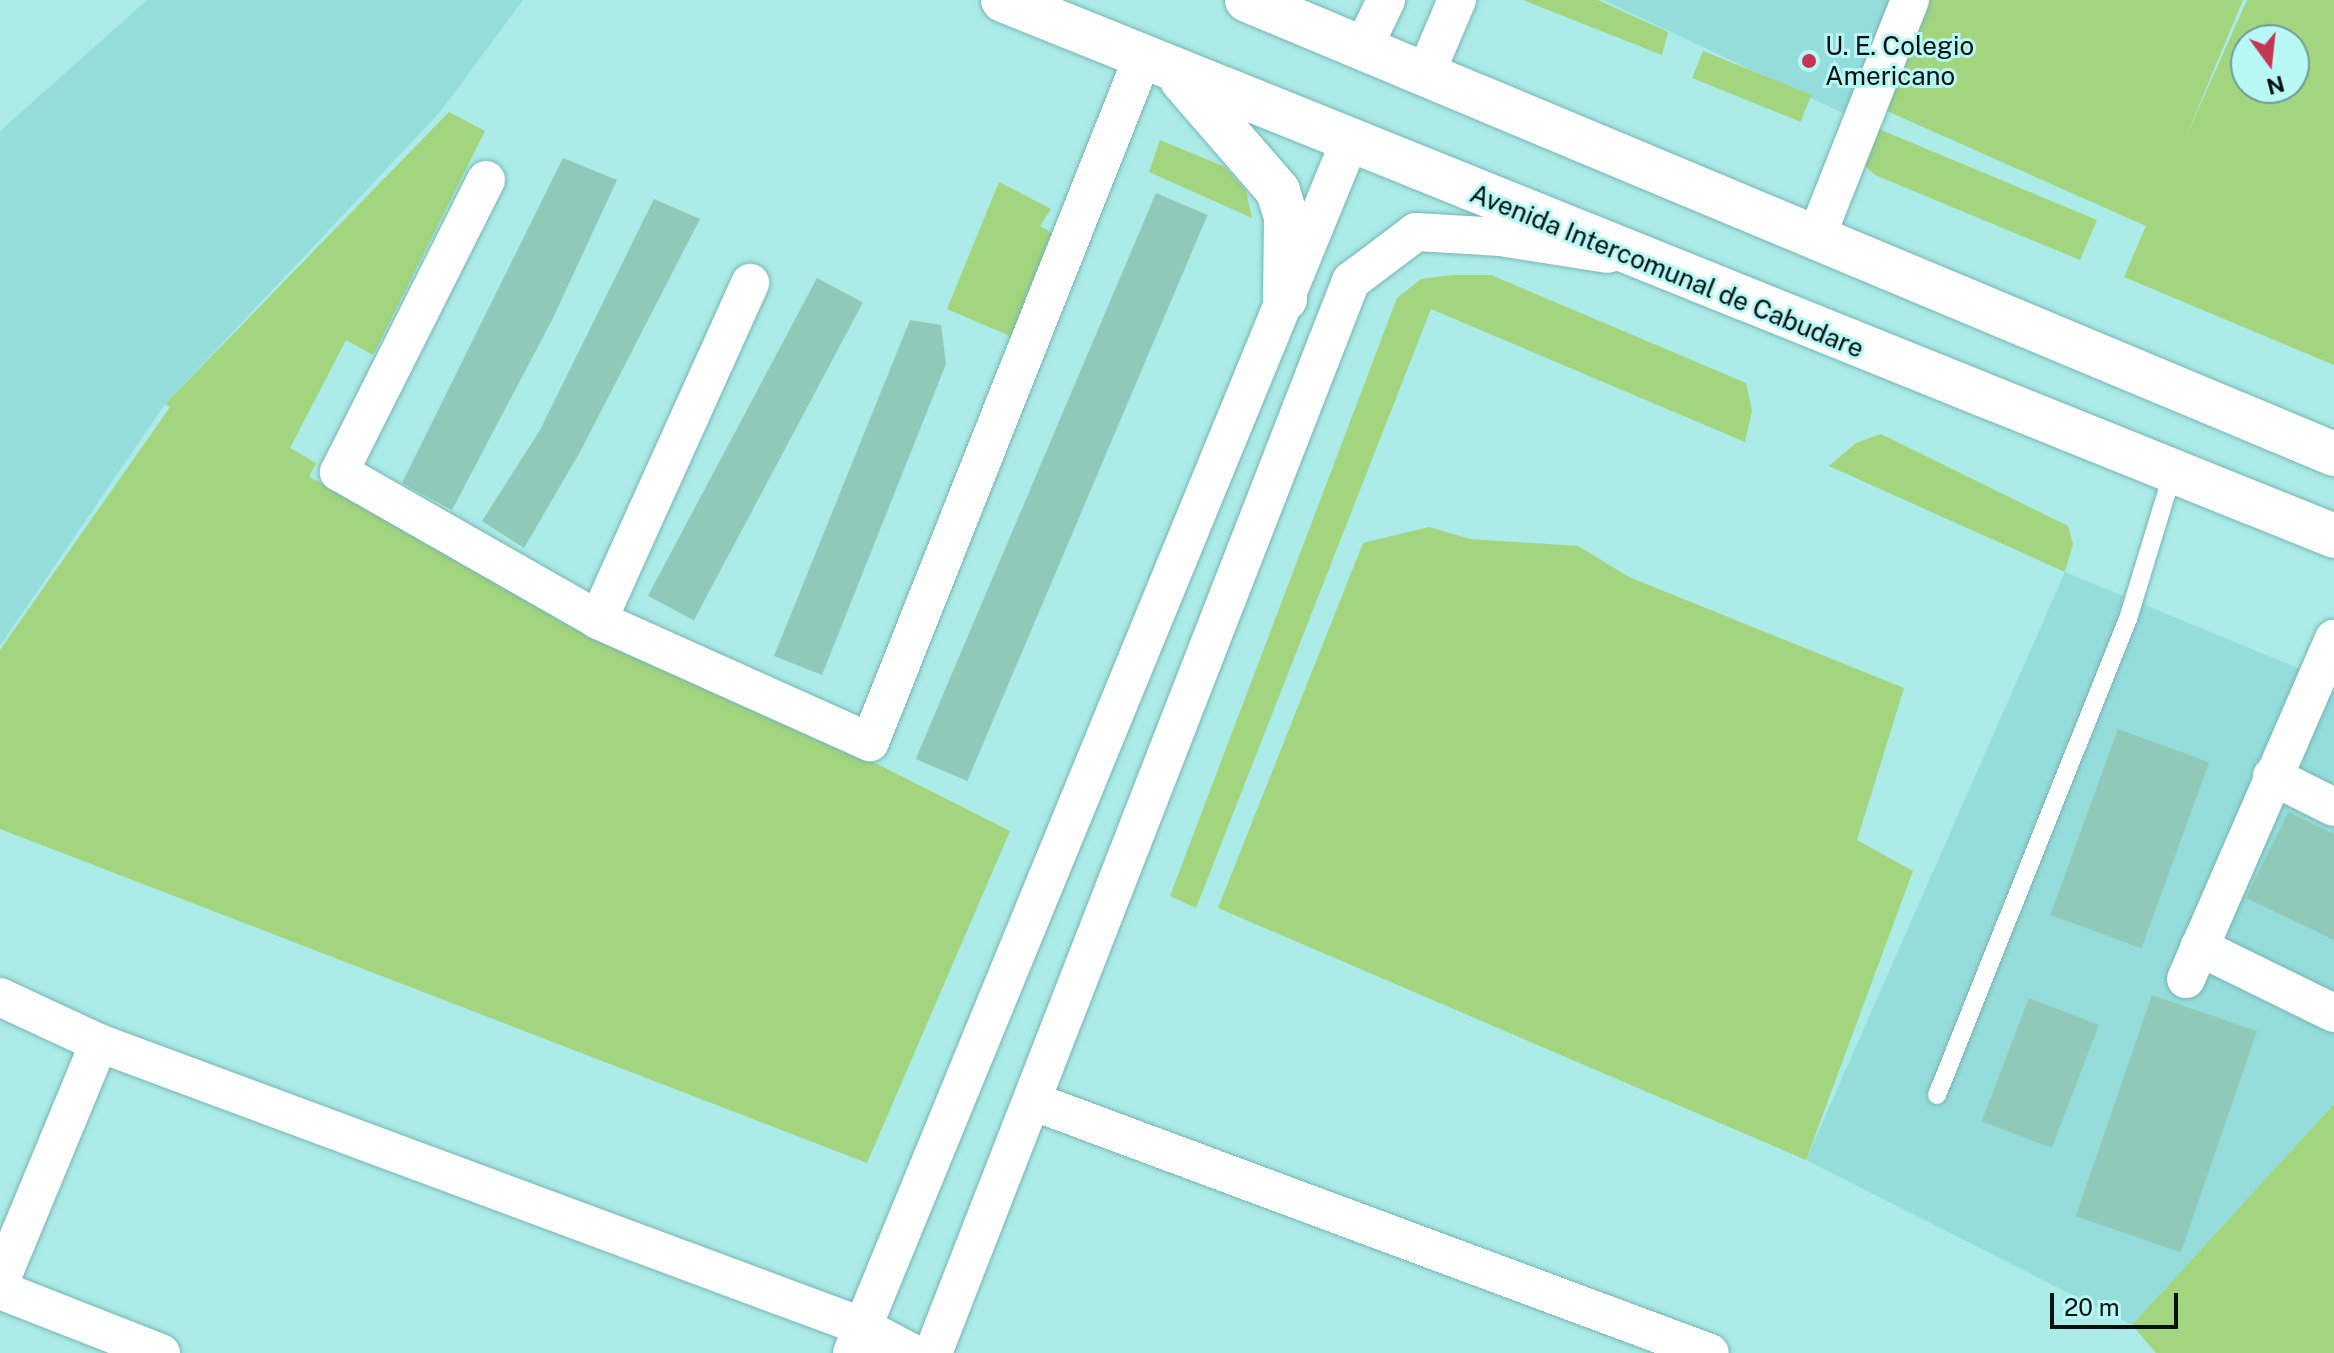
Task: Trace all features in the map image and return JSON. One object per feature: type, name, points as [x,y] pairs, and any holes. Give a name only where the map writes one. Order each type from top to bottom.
[{"type":"highway","name":"Avenida Intercomunal de Cabudare","points":[[1003,0],[1637,259],[2334,536]]},
{"type":"highway","points":[[1247,0],[1817,235],[2334,454]]},
{"type":"highway","points":[[1159,66],[1278,191],[1286,217],[1285,299]]},
{"type":"street","points":[[1364,46],[1386,0]]},
{"type":"street","points":[[1425,75],[1457,0]]},
{"type":"street","points":[[1817,235],[1910,0]]},
{"type":"street","points":[[486,180],[339,472],[598,620],[870,742],[1159,66]]},
{"type":"street","points":[[856,1340],[1349,143]]},
{"type":"street","points":[[933,1353],[1351,281],[1416,232],[1500,237],[1637,259]]},
{"type":"street","points":[[598,620],[750,283]]},
{"type":"street","points":[[2334,639],[2192,963],[2334,1013]]},
{"type":"street","points":[[2272,776],[2334,807]]},
{"type":"street","points":[[0,997],[99,1043],[856,1340],[912,1353]]},
{"type":"street","points":[[0,1282],[99,1043]]},
{"type":"street","points":[[1032,1101],[1710,1353]]},
{"type":"street","points":[[0,1290],[161,1353]]},
{"type":"lane","points":[[1937,1095],[2128,619],[2173,472]]},
{"type":"shaded area","points":[[147,0],[523,0],[441,111],[165,404],[0,646],[0,131]]},
{"type":"shaded area","name":"U. E. Colegio Americano","points":[[1603,0],[1911,0],[1862,122]]},
{"type":"shaded area","points":[[2065,572],[2334,683],[2334,1104],[2132,1325],[1806,1160]]},
{"type":"green space","points":[[1523,0],[1598,0],[1668,32],[1662,55]]},
{"type":"green space","points":[[1911,0],[2243,0],[2233,24],[2230,24],[2230,31],[2185,139],[2230,38],[2230,104],[2310,104],[2310,24],[2236,24],[2247,0],[2334,0],[2334,365],[2124,277],[2146,226],[1869,103]]},
{"type":"green space","points":[[1703,51],[1811,95],[1801,122],[1692,78]]},
{"type":"green space","points":[[449,112],[485,131],[373,355],[346,340],[290,448],[316,463],[309,477],[1010,831],[867,1163],[0,829],[0,650],[170,407],[165,404]]},
{"type":"green space","points":[[1862,122],[2097,220],[2080,260],[1875,175],[1863,164]]},
{"type":"green space","points":[[1160,140],[1225,167],[1246,191],[1252,218],[1149,172]]},
{"type":"green space","points":[[999,182],[1051,209],[1040,226],[1057,236],[1015,338],[947,309]]},
{"type":"green space","points":[[1491,275],[1746,383],[1752,411],[1745,442],[1431,309],[1196,908],[1170,896],[1397,298],[1421,279]]},
{"type":"green space","points":[[1881,434],[2068,526],[2073,544],[2065,572],[1829,466],[1856,443]]},
{"type":"green space","points":[[1429,527],[1470,539],[1578,546],[1629,577],[1904,688],[1857,840],[1913,871],[1806,1160],[1218,908],[1363,543]]},
{"type":"green space","points":[[2334,1104],[2334,1353],[2156,1353],[2132,1325]]},
{"type":"building","points":[[563,158],[617,180],[552,320],[452,510],[402,483]]},
{"type":"building","points":[[1156,193],[1208,215],[967,781],[916,759]]},
{"type":"building","points":[[654,199],[700,219],[580,452],[524,548],[482,521],[540,430]]},
{"type":"building","points":[[817,278],[863,302],[694,620],[648,596]]},
{"type":"building","points":[[910,320],[941,325],[946,364],[822,675],[774,656]]},
{"type":"building","points":[[2118,729],[2209,762],[2141,948],[2050,915]]},
{"type":"building","points":[[2288,812],[2334,834],[2334,940],[2246,898]]},
{"type":"building","points":[[2152,995],[2257,1031],[2181,1252],[2076,1216]]},
{"type":"building","points":[[2029,998],[2099,1025],[2052,1148],[1982,1121]]},
{"type":"place","name":"U. E. Colegio Americano","points":[[1809,61]]}]
